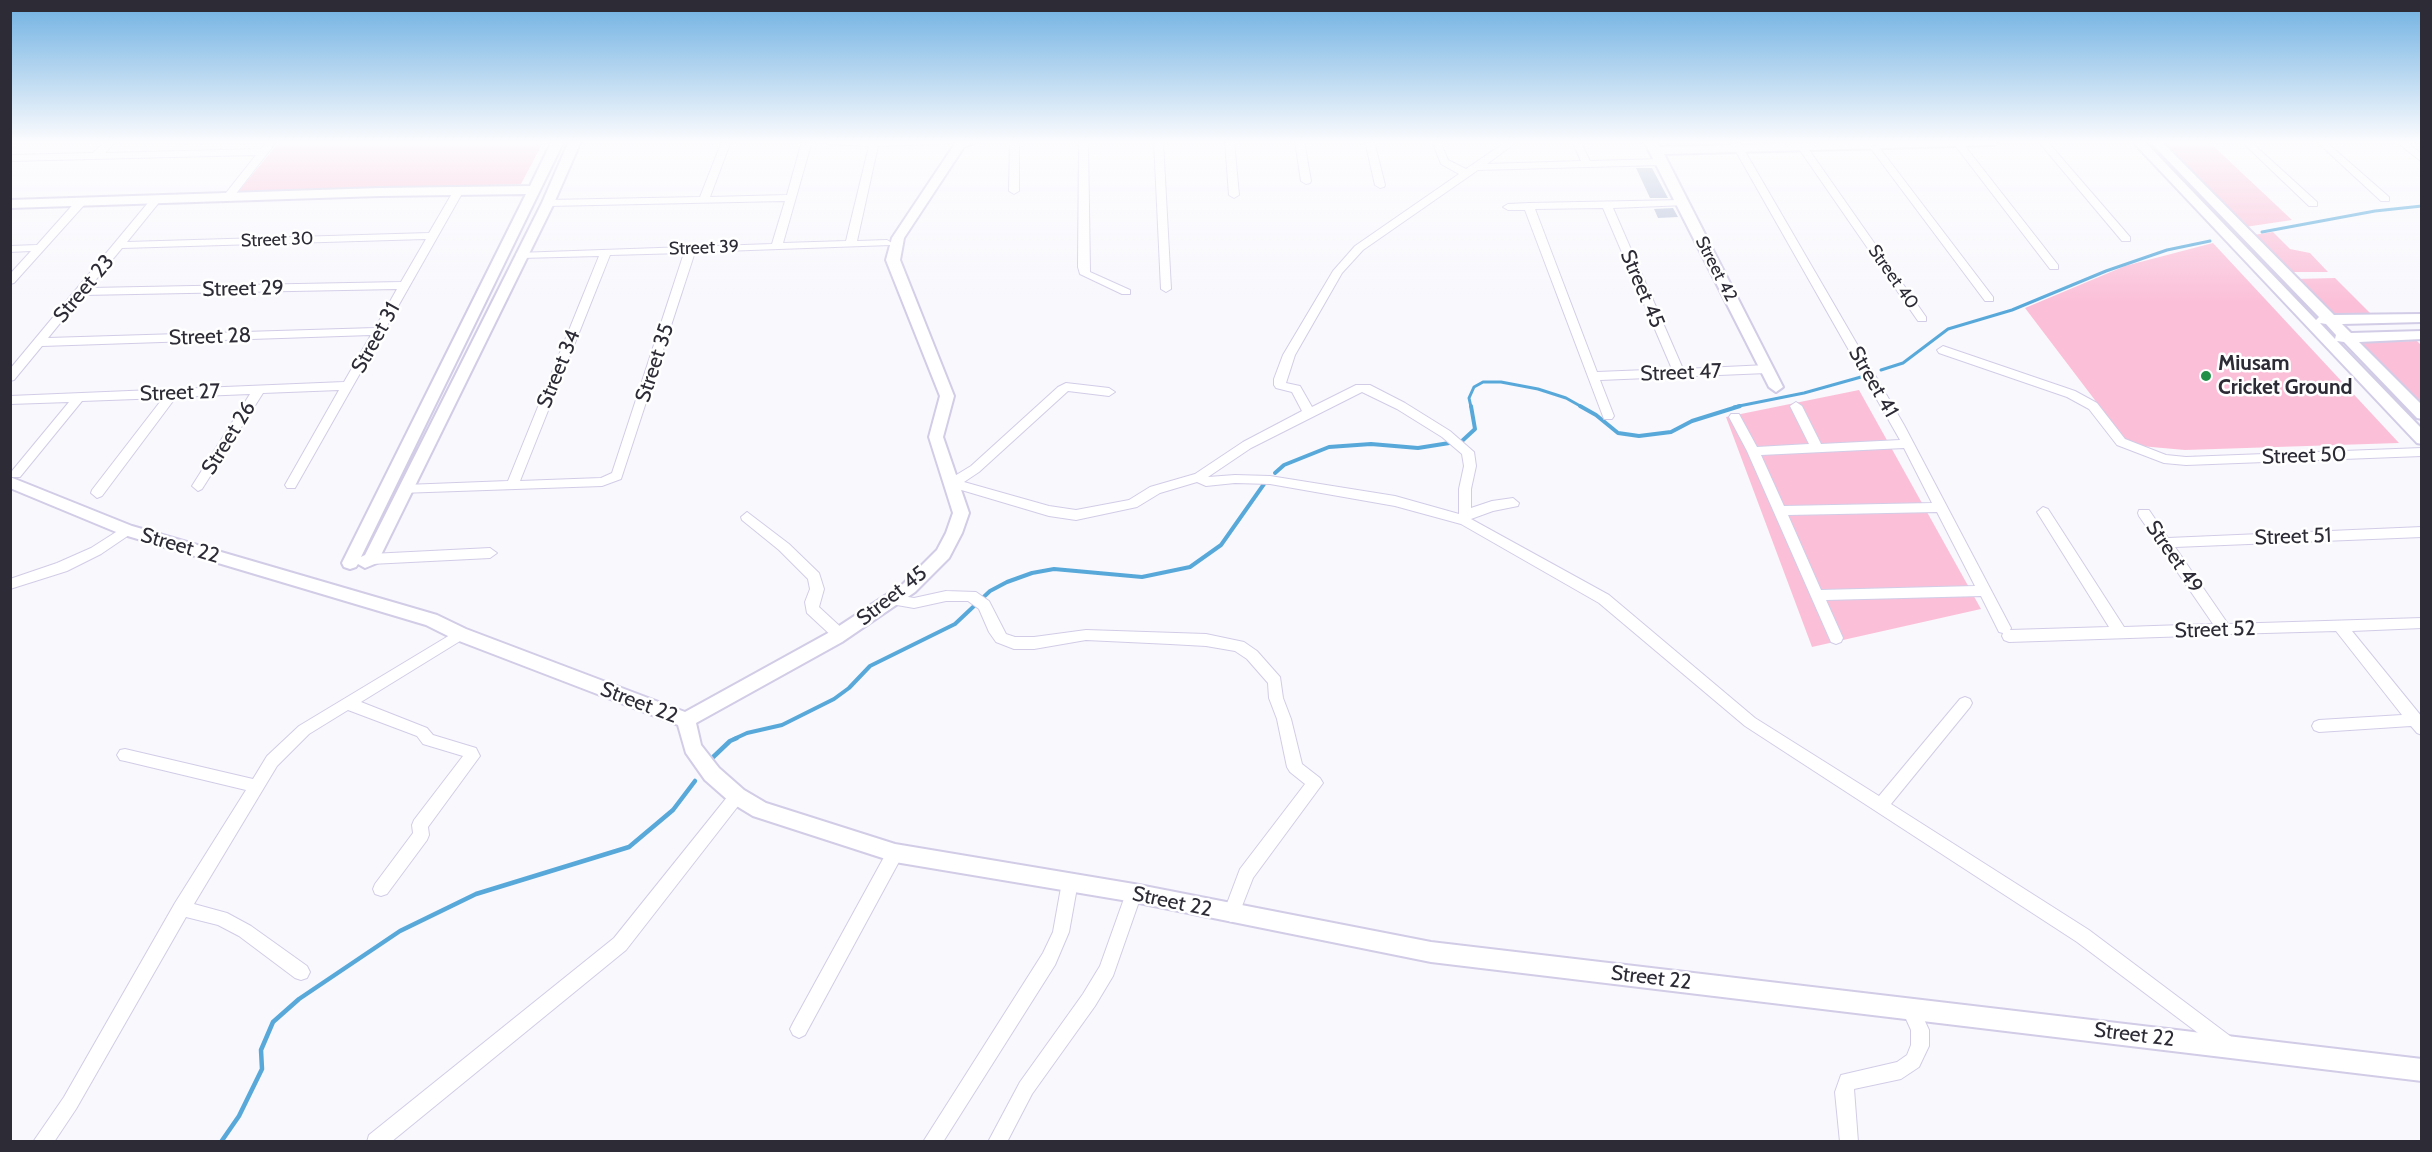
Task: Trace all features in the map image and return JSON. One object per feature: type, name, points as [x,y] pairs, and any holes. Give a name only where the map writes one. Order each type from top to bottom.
[{"type":"street","points":[[227,198],[229,195]]},
{"type":"street","points":[[10,204],[321,195]]},
{"type":"street","name":"Street 31","points":[[291,484],[380,332],[456,195]]},
{"type":"street","points":[[350,563],[531,195]]},
{"type":"street","points":[[368,560],[552,195]]},
{"type":"street","points":[[704,199],[706,195]]},
{"type":"street","points":[[777,246],[791,195]]},
{"type":"street","points":[[850,244],[862,195]]},
{"type":"street","name":"Street 45","points":[[687,720],[840,634],[909,588],[943,554],[954,533],[961,513],[936,437],[947,396],[893,260],[898,238],[928,195]]},
{"type":"street","points":[[1083,195],[1083,267],[1085,274],[1126,292]]},
{"type":"street","points":[[1161,195],[1166,289]]},
{"type":"street","points":[[1309,412],[1296,389],[1280,385],[1289,354],[1338,271],[1359,248],[1435,195]]},
{"type":"street","name":"Street 42","points":[[1678,195],[1776,387]]},
{"type":"street","name":"Street 41","points":[[1765,195],[1908,444],[2006,632]]},
{"type":"street","name":"Street 40","points":[[1832,195],[1922,319]]},
{"type":"street","points":[[1910,195],[1989,299]]},
{"type":"street","points":[[1998,195],[2054,267]]},
{"type":"street","points":[[2088,195],[2126,239]]},
{"type":"street","points":[[2189,195],[2421,439]]},
{"type":"street","points":[[2208,195],[2421,414]]},
{"type":"street","points":[[2303,195],[2313,204]]},
{"type":"street","points":[[2381,195],[2385,198]]},
{"type":"street","points":[[548,203],[790,198]]},
{"type":"street","name":"Street 23","points":[[10,377],[156,200]]},
{"type":"street","points":[[10,281],[81,202]]},
{"type":"street","points":[[1508,207],[1682,203]]},
{"type":"street","name":"Street 45","points":[[1606,204],[1679,372]]},
{"type":"street","points":[[1529,206],[1608,416]]},
{"type":"street","name":"Street 30","points":[[121,245],[433,236]]},
{"type":"street","name":"Street 39","points":[[521,255],[887,243]]},
{"type":"street","points":[[10,249],[40,248]]},
{"type":"street","name":"Street 35","points":[[512,486],[602,482],[617,476],[691,249]]},
{"type":"street","name":"Street 34","points":[[512,486],[606,252]]},
{"type":"street","name":"Street 29","points":[[81,292],[406,285]]},
{"type":"street","points":[[483,295],[501,294]]},
{"type":"street","points":[[2307,319],[2421,318]]},
{"type":"street","name":"Street 28","points":[[40,342],[380,332]]},
{"type":"street","points":[[2325,338],[2421,334]]},
{"type":"street","name":"Street 50","points":[[1943,350],[2071,394],[2093,406],[2121,442],[2164,459],[2186,461],[2421,452]]},
{"type":"street","name":"Street 47","points":[[1594,376],[1767,369]]},
{"type":"street","name":"Street 27","points":[[10,400],[349,386]]},
{"type":"street","points":[[952,483],[975,469],[1066,387],[1109,392]]},
{"type":"street","points":[[952,483],[1049,511],[1076,515],[1132,504],[1155,490],[1199,477],[1221,465],[1247,445],[1309,412],[1360,388],[1366,388],[1401,406],[1446,434],[1468,452],[1470,466],[1465,489],[1465,518]]},
{"type":"street","name":"Street 26","points":[[198,486],[259,390]]},
{"type":"street","points":[[97,493],[172,394]]},
{"type":"street","points":[[13,478],[79,397]]},
{"type":"street","points":[[1796,406],[1817,448]]},
{"type":"street","points":[[1735,417],[1753,451],[1836,638]]},
{"type":"street","points":[[1753,451],[1908,444]]},
{"type":"street","points":[[1199,477],[1206,482],[1235,479],[1270,480],[1395,501],[1465,518],[1604,599],[1750,722],[2082,936],[2230,1046]]},
{"type":"street","name":"Street 22","points":[[13,478],[127,530],[431,620],[460,634],[687,720],[692,748],[712,774],[737,796],[760,810],[896,853],[1070,882],[1431,952],[2421,1070]]},
{"type":"street","points":[[405,490],[512,486]]},
{"type":"street","points":[[1465,518],[1492,506],[1514,503]]},
{"type":"street","points":[[1780,511],[1941,507]]},
{"type":"street","points":[[2043,512],[2120,633]]},
{"type":"street","name":"Street 49","points":[[2144,513],[2225,631]]},
{"type":"street","points":[[747,517],[814,577],[818,589],[812,602],[812,609],[840,634]]},
{"type":"street","points":[[10,584],[62,567],[96,551],[127,530]]},
{"type":"street","name":"Street 51","points":[[2164,543],[2421,532]]},
{"type":"street","points":[[350,563],[490,553]]},
{"type":"street","points":[[1818,595],[1985,591]]},
{"type":"street","points":[[891,599],[914,603],[946,596],[971,596],[984,605],[1001,638],[1014,643],[1034,643],[1086,635],[1206,640],[1239,646],[1252,655],[1275,681],[1276,698],[1284,719],[1295,767],[1314,783],[1246,874],[1231,914]]},
{"type":"street","name":"Street 52","points":[[2006,632],[2225,631],[2421,623]]},
{"type":"street","points":[[2339,626],[2418,725]]},
{"type":"street","points":[[42,1142],[70,1103],[181,908],[272,761],[304,730],[460,634]]},
{"type":"street","points":[[346,703],[422,732],[428,740],[471,752],[472,756],[420,825],[421,835],[381,889]]},
{"type":"street","points":[[1880,806],[1965,703]]},
{"type":"street","points":[[2319,726],[2418,725]]},
{"type":"street","points":[[125,755],[256,786]]},
{"type":"street","points":[[376,1142],[620,944],[737,796]]},
{"type":"street","points":[[799,1029],[896,853]]},
{"type":"street","points":[[932,1142],[1049,959],[1061,932],[1070,882]]},
{"type":"street","points":[[997,1142],[1026,1088],[1089,1000],[1107,970],[1134,894]]},
{"type":"street","points":[[181,908],[221,918],[244,931],[301,972]]},
{"type":"street","points":[[1848,1142],[1844,1092],[1847,1081],[1901,1070],[1913,1061],[1920,1046],[1920,1030],[1911,1010]]},
{"type":"shaded area","points":[[2214,195],[2265,195],[2292,220],[2245,227]]},
{"type":"shaded area","points":[[2273,232],[2290,249],[2310,253],[2328,272],[2289,272],[2253,235]]},
{"type":"shaded area","name":"Miusam Cricket Ground","points":[[2213,243],[2399,443],[2185,450],[2129,445],[2025,308],[2125,266]]},
{"type":"shaded area","points":[[2335,278],[2373,316],[2332,317],[2295,279]]},
{"type":"shaded area","points":[[2417,341],[2421,345],[2421,408],[2357,342]]},
{"type":"shaded area","points":[[1859,390],[1981,609],[1812,647],[1726,417]]},
{"type":"building","points":[[1648,195],[1666,195],[1668,198],[1650,198]]},
{"type":"building","points":[[1673,208],[1678,217],[1658,218],[1654,209]]},
{"type":"waterway","points":[[2262,232],[2375,211],[2422,206]]},
{"type":"waterway","points":[[1881,370],[1903,363],[1948,329],[2012,310],[2106,271],[2167,250],[2210,241]]},
{"type":"waterway","points":[[1734,407],[1804,393],[1861,377]]},
{"type":"waterway","points":[[1471,407],[1469,398],[1474,387],[1483,382],[1501,382],[1538,389],[1566,398],[1582,407]]},
{"type":"waterway","points":[[1275,473],[1284,465],[1329,447],[1371,444],[1418,448],[1462,441],[1475,429],[1471,406]]},
{"type":"waterway","points":[[1580,406],[1596,415],[1618,433],[1639,436],[1671,432],[1692,421],[1740,406]]},
{"type":"waterway","points":[[734,739],[747,733],[782,725],[834,699],[849,688],[870,666],[955,624],[990,591],[1007,582],[1032,573],[1054,569],[1142,577],[1190,567],[1221,545],[1264,484]]},
{"type":"waterway","points":[[709,761],[730,741],[737,738]]},
{"type":"waterway","points":[[221,1142],[239,1116],[262,1069],[261,1050],[273,1022],[299,999],[400,931],[476,894],[629,847],[673,810],[695,781]]},
{"type":"place","name":"Miusam Cricket Ground","points":[[2206,376]]}]
